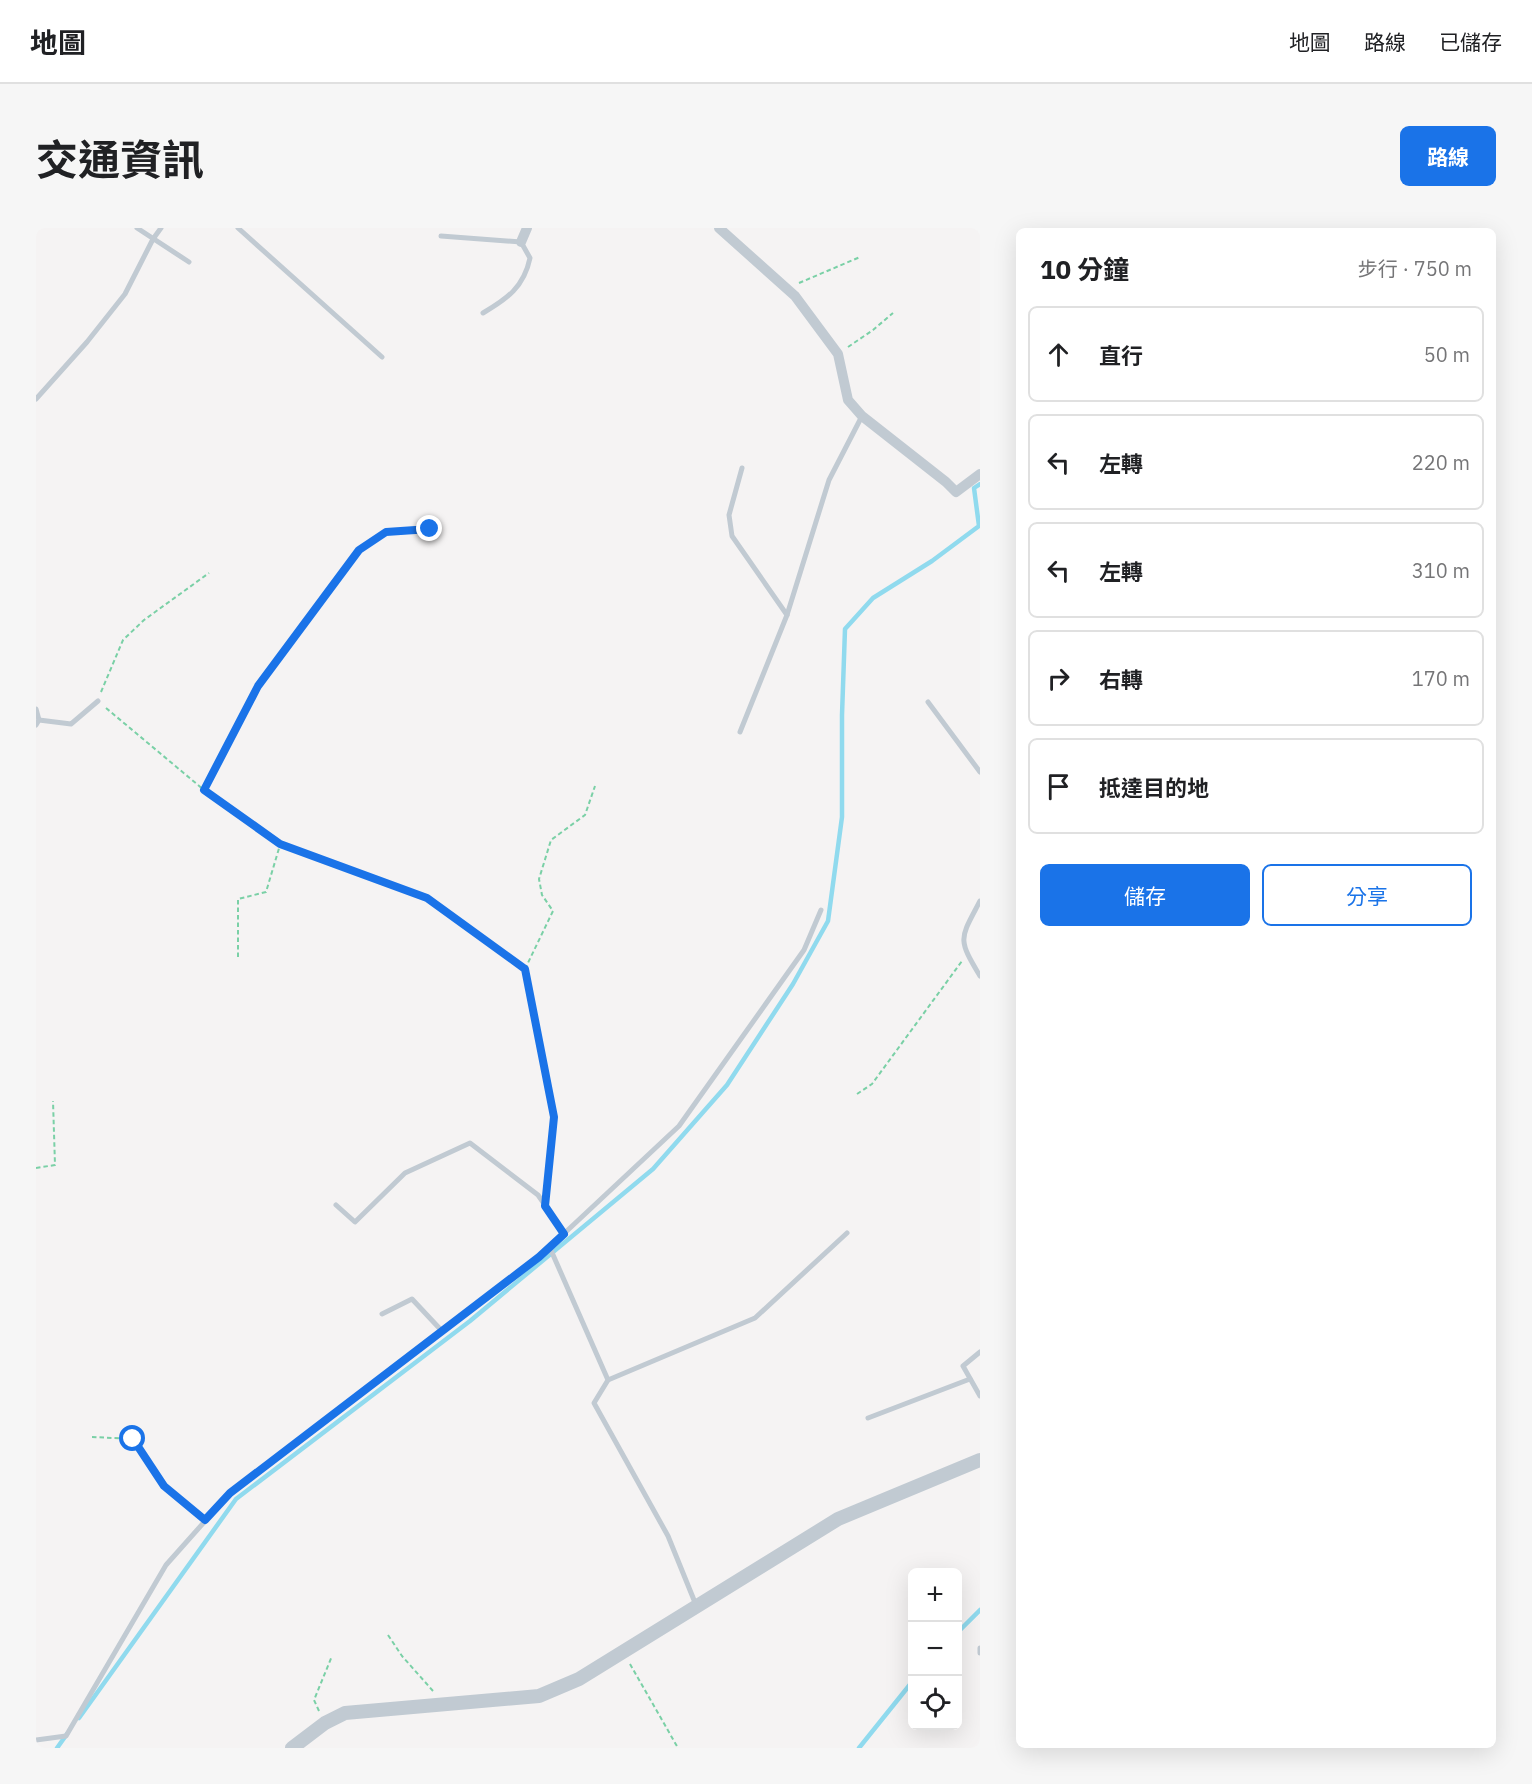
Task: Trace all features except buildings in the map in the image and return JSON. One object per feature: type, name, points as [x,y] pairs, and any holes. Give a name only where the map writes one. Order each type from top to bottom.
[{"type":"street","points":[[521,242],[527,228]]},
{"type":"street","points":[[719,228],[795,296],[838,354],[848,400],[862,416],[956,492],[980,474]]},
{"type":"street","points":[[292,1748],[325,1723],[345,1713],[539,1696],[579,1679],[838,1519],[980,1461]]},
{"type":"lane","points":[[137,228],[189,262]]},
{"type":"lane","points":[[36,399],[87,342],[125,294],[153,239],[162,228]]},
{"type":"lane","points":[[238,228],[382,357]]},
{"type":"lane","points":[[441,236],[521,242],[530,258],[526,275],[506,299],[483,313]]},
{"type":"lane","points":[[740,732],[787,615],[829,480],[862,416]]},
{"type":"lane","points":[[742,468],[729,514],[732,536],[787,615]]},
{"type":"lane","points":[[36,709],[37,722],[71,724],[98,701]]},
{"type":"lane","points":[[928,702],[980,772]]},
{"type":"lane","points":[[980,901],[964,930],[963,947],[980,976]]},
{"type":"lane","points":[[36,1740],[66,1736],[166,1565],[230,1493],[550,1248],[679,1126],[804,950],[821,910]]},
{"type":"lane","points":[[336,1205],[355,1222],[405,1173],[470,1143],[538,1195],[564,1234]]},
{"type":"lane","points":[[696,1605],[668,1536],[594,1402],[608,1380],[755,1318],[846,1233]]},
{"type":"lane","points":[[550,1248],[608,1380]]},
{"type":"lane","points":[[382,1314],[412,1299],[441,1330]]},
{"type":"lane","points":[[980,1352],[963,1366],[980,1396]]},
{"type":"lane","points":[[868,1418],[970,1379]]},
{"type":"lane","points":[[980,1647],[980,1653]]},
{"type":"path","points":[[788,289],[810,277],[860,257]]},
{"type":"path","points":[[838,354],[893,313]]},
{"type":"path","points":[[204,790],[258,686],[359,550],[386,532],[430,529]]},
{"type":"path","points":[[209,573],[144,620],[123,639],[98,701],[204,790],[280,844],[427,898],[525,969]]},
{"type":"path","points":[[545,1206],[554,1117],[525,969],[553,911],[542,896],[538,879],[551,840],[585,815],[595,786]]},
{"type":"path","points":[[238,957],[238,899],[266,892],[280,844]]},
{"type":"path","points":[[857,1094],[872,1084],[967,954]]},
{"type":"path","points":[[36,1168],[55,1165],[53,1101]]},
{"type":"path","points":[[92,1437],[133,1439],[164,1486],[205,1520]]},
{"type":"path","points":[[388,1635],[402,1656],[445,1704]]},
{"type":"path","points":[[623,1651],[678,1748]]},
{"type":"path","points":[[325,1723],[314,1700],[332,1656]]},
{"type":"waterway","points":[[79,1718],[236,1499],[470,1321],[653,1169],[727,1085],[793,984],[828,921],[842,817],[845,629],[873,598],[932,561],[979,526],[974,488],[980,484]]},
{"type":"waterway","points":[[962,1628],[980,1610]]},
{"type":"waterway","points":[[859,1748],[908,1687]]},
{"type":"waterway","points":[[57,1748],[67,1734]]},
{"type":"route","points":[[133,1439],[164,1486],[205,1520],[230,1493],[539,1257],[564,1234],[545,1206],[554,1117],[525,969],[427,898],[280,844],[204,790],[258,686],[359,550],[386,532],[430,529]]}]
